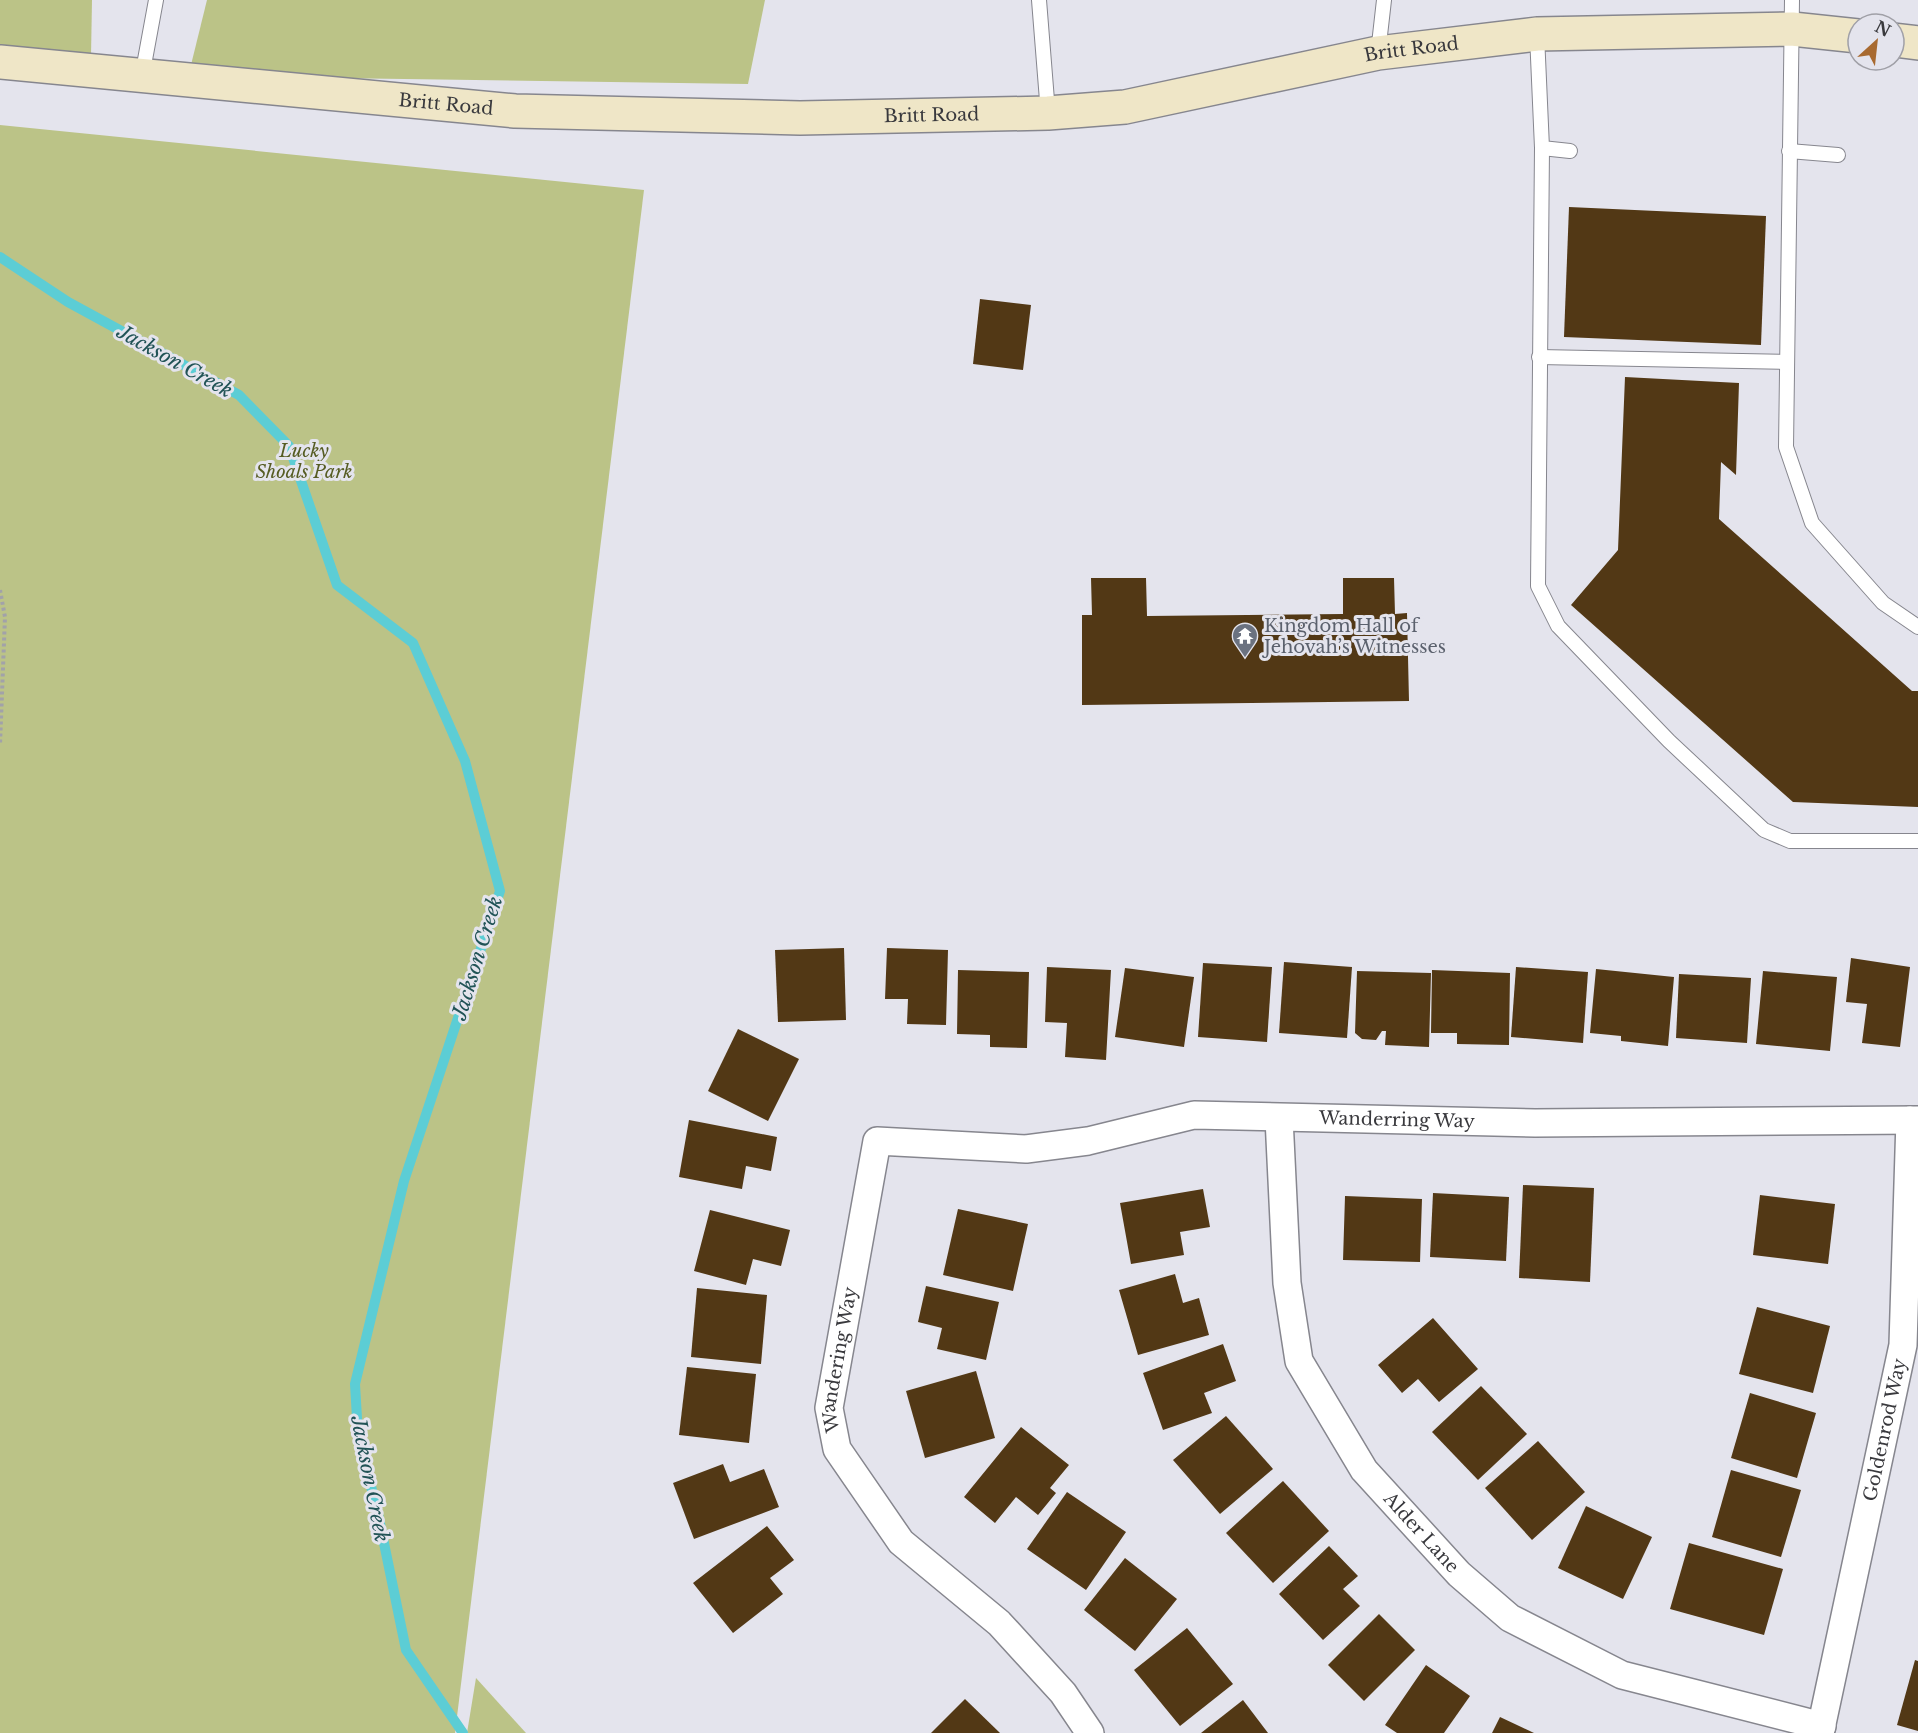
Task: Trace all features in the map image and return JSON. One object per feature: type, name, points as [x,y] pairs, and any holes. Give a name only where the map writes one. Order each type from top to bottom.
[{"type":"street","name":"Britt Road","points":[[0,62],[515,111],[800,118],[1048,112],[1125,107],[1378,53],[1537,34],[1792,15],[1846,32]]},
{"type":"street","name":"Wanderring Way","points":[[877,1141],[1026,1149],[1088,1141],[1194,1115],[1535,1123],[1914,1120]]},
{"type":"street","name":"Alder Lane","points":[[1279,1118],[1287,1282],[1299,1361],[1364,1470],[1459,1574],[1510,1618],[1622,1675],[1821,1730]]},
{"type":"street","name":"Goldenrod Way","points":[[1821,1730],[1903,1345],[1914,1120]]},
{"type":"street","name":"Wandering Way","points":[[877,1141],[829,1408],[837,1449],[902,1542],[999,1623],[1063,1693],[1090,1733]]},
{"type":"lane","points":[[142,76],[156,0]]},
{"type":"lane","points":[[1039,0],[1048,112]]},
{"type":"lane","points":[[1378,53],[1384,0]]},
{"type":"lane","points":[[1792,15],[1786,447],[1812,522],[1883,603],[1918,627]]},
{"type":"lane","points":[[1537,34],[1542,148],[1538,586],[1558,626],[1669,741],[1764,830],[1790,841],[1918,841]]},
{"type":"lane","points":[[1542,148],[1570,151]]},
{"type":"lane","points":[[1789,151],[1838,155]]},
{"type":"lane","points":[[1539,357],[1787,362]]},
{"type":"path","points":[[0,590],[5,617],[0,745]]},
{"type":"green space","points":[[0,0],[92,0],[91,56],[0,45]]},
{"type":"green space","points":[[207,0],[765,0],[748,84],[263,77],[190,69]]},
{"type":"green space","name":"Lucky Shoals Park","points":[[0,125],[644,190],[455,1733],[0,1733]]},
{"type":"green space","points":[[476,1678],[526,1733],[467,1733]]},
{"type":"building","points":[[1569,207],[1766,216],[1761,345],[1564,337]]},
{"type":"building","points":[[980,299],[1031,305],[1023,370],[973,364]]},
{"type":"building","points":[[1625,377],[1739,383],[1736,475],[1721,462],[1719,519],[1912,691],[1918,691],[1918,807],[1793,802],[1571,605],[1618,550]]},
{"type":"building","name":"Kingdom Hall of Jehovah’s Witnesses","points":[[1091,578],[1146,578],[1147,616],[1343,614],[1343,578],[1394,578],[1395,614],[1407,613],[1409,701],[1082,705],[1082,615],[1092,615]]},
{"type":"building","points":[[844,948],[846,1020],[778,1022],[775,950]]},
{"type":"building","points":[[887,948],[948,950],[946,1025],[907,1024],[908,999],[885,999]]},
{"type":"building","points":[[1851,958],[1910,967],[1900,1047],[1862,1043],[1867,1004],[1846,1002]]},
{"type":"building","points":[[1284,962],[1352,967],[1347,1038],[1279,1033]]},
{"type":"building","points":[[1203,963],[1272,967],[1267,1042],[1198,1037]]},
{"type":"building","points":[[1047,967],[1111,970],[1106,1060],[1065,1057],[1067,1023],[1045,1022]]},
{"type":"building","points":[[1516,967],[1588,972],[1583,1043],[1511,1037]]},
{"type":"building","points":[[1125,968],[1194,977],[1184,1047],[1115,1037]]},
{"type":"building","points":[[1596,969],[1674,977],[1668,1046],[1621,1041],[1621,1036],[1590,1033]]},
{"type":"building","points":[[958,970],[1029,972],[1027,1048],[990,1047],[990,1035],[957,1034]]},
{"type":"building","points":[[1432,970],[1510,973],[1509,1045],[1457,1044],[1457,1033],[1431,1033]]},
{"type":"building","points":[[1357,971],[1431,973],[1429,1047],[1385,1045],[1386,1031],[1382,1031],[1376,1040],[1362,1039],[1355,1033]]},
{"type":"building","points":[[1763,971],[1837,977],[1830,1051],[1756,1044]]},
{"type":"building","points":[[1679,974],[1751,978],[1747,1043],[1676,1038]]},
{"type":"building","points":[[738,1029],[799,1059],[768,1121],[708,1091]]},
{"type":"building","points":[[689,1120],[777,1137],[771,1171],[746,1166],[742,1189],[679,1177]]},
{"type":"building","points":[[1523,1185],[1594,1188],[1590,1282],[1519,1278]]},
{"type":"building","points":[[1203,1189],[1210,1227],[1180,1232],[1184,1255],[1131,1264],[1120,1203]]},
{"type":"building","points":[[1433,1193],[1509,1197],[1506,1261],[1430,1257]]},
{"type":"building","points":[[1760,1195],[1835,1204],[1828,1264],[1753,1255]]},
{"type":"building","points":[[1345,1196],[1422,1199],[1420,1262],[1343,1260]]},
{"type":"building","points":[[958,1209],[1028,1224],[1013,1291],[943,1275]]},
{"type":"building","points":[[710,1210],[790,1230],[781,1266],[753,1259],[746,1285],[694,1271]]},
{"type":"building","points":[[1175,1274],[1183,1303],[1199,1298],[1209,1335],[1138,1355],[1119,1290]]},
{"type":"building","points":[[926,1286],[999,1302],[986,1360],[937,1349],[942,1328],[918,1322]]},
{"type":"building","points":[[697,1288],[767,1295],[761,1364],[691,1357]]},
{"type":"building","points":[[1757,1307],[1830,1326],[1813,1393],[1739,1374]]},
{"type":"building","points":[[1433,1318],[1478,1369],[1439,1402],[1418,1379],[1402,1393],[1378,1365]]},
{"type":"building","points":[[1223,1344],[1236,1381],[1204,1393],[1212,1413],[1163,1430],[1143,1373]]},
{"type":"building","points":[[687,1367],[756,1374],[749,1443],[679,1435]]},
{"type":"building","points":[[976,1371],[995,1438],[925,1458],[906,1391]]},
{"type":"building","points":[[1481,1386],[1527,1434],[1478,1480],[1432,1432]]},
{"type":"building","points":[[1750,1393],[1816,1413],[1797,1478],[1731,1458]]},
{"type":"building","points":[[1226,1416],[1273,1469],[1220,1514],[1173,1460]]},
{"type":"building","points":[[1021,1427],[1069,1465],[1050,1488],[1056,1493],[1038,1515],[1016,1497],[995,1523],[964,1497]]},
{"type":"building","points":[[1538,1441],[1585,1492],[1532,1540],[1485,1488]]},
{"type":"building","points":[[723,1464],[730,1482],[764,1469],[779,1507],[694,1539],[673,1483]]},
{"type":"building","points":[[1731,1470],[1801,1490],[1781,1557],[1712,1537]]},
{"type":"building","points":[[1283,1481],[1329,1531],[1273,1583],[1226,1533]]},
{"type":"building","points":[[1067,1492],[1126,1532],[1086,1590],[1027,1549]]},
{"type":"building","points":[[1586,1506],[1652,1537],[1623,1599],[1558,1568]]},
{"type":"building","points":[[767,1526],[794,1560],[770,1578],[783,1594],[733,1633],[693,1583]]},
{"type":"building","points":[[1689,1543],[1783,1569],[1764,1635],[1670,1609]]},
{"type":"building","points":[[1329,1546],[1358,1576],[1343,1589],[1360,1606],[1323,1640],[1279,1594]]},
{"type":"building","points":[[1125,1558],[1177,1599],[1135,1651],[1084,1610]]},
{"type":"building","points":[[1379,1614],[1415,1650],[1364,1701],[1328,1665]]},
{"type":"building","points":[[1187,1628],[1233,1684],[1180,1726],[1134,1670]]},
{"type":"building","points":[[1915,1660],[1918,1661],[1918,1731],[1897,1725]]},
{"type":"building","points":[[1426,1665],[1470,1696],[1444,1733],[1397,1733],[1385,1725]]},
{"type":"building","points":[[965,1699],[1000,1733],[931,1733]]},
{"type":"building","points":[[1243,1700],[1268,1733],[1201,1733]]},
{"type":"building","points":[[1500,1717],[1534,1733],[1492,1733]]},
{"type":"waterway","name":"Jackson Creek","points":[[0,257],[68,302],[239,395],[289,446],[337,585],[413,643],[465,761],[500,891],[404,1181],[355,1384],[358,1435],[378,1514],[406,1650],[463,1733]]},
{"type":"place","name":"Kingdom Hall of Jehovah’s Witnesses","points":[[1245,659]]}]
